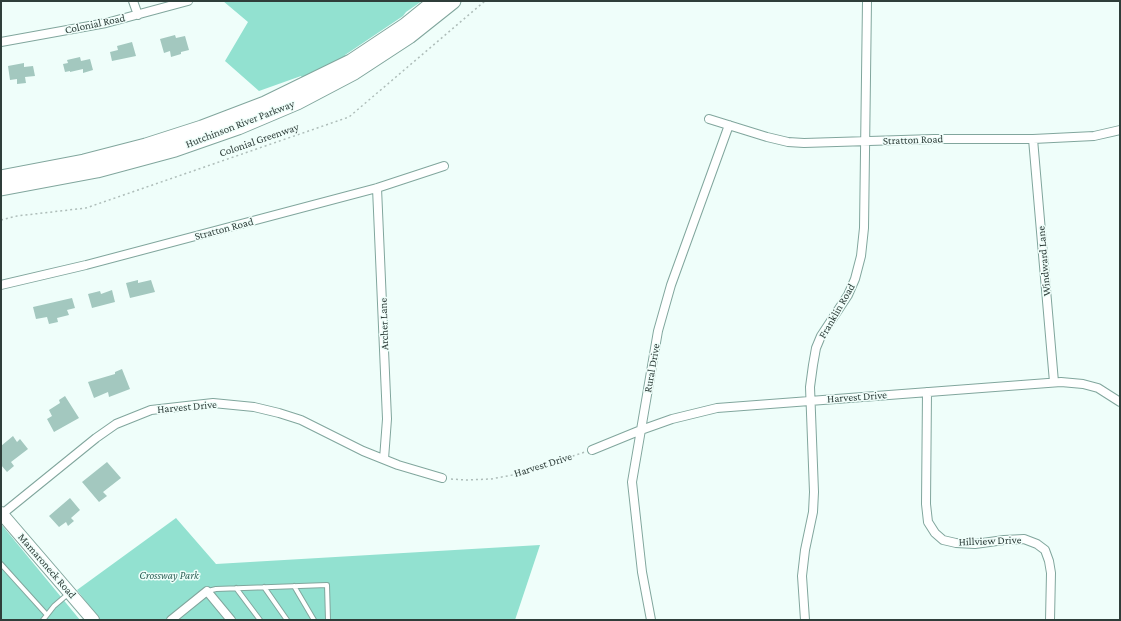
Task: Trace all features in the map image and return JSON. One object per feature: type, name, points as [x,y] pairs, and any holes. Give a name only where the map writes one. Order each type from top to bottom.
[{"type":"highway","name":"Hutchinson River Parkway","points":[[1,178],[77,163],[146,146],[196,130],[265,104],[351,62],[405,26],[436,1]]},
{"type":"highway","name":"Hutchinson River Parkway","points":[[1,188],[36,183],[97,170],[168,151],[238,127],[297,102],[354,72],[409,36],[453,1]]},
{"type":"highway","points":[[1,199],[42,190],[97,170]]},
{"type":"street","points":[[133,1],[138,14]]},
{"type":"street","name":"Colonial Road","points":[[1,42],[106,23],[188,1]]},
{"type":"street","name":"Franklin Road","points":[[805,620],[802,576],[805,550],[813,512],[814,492],[810,388],[816,348],[824,330],[848,296],[855,279],[861,256],[864,228],[867,1]]},
{"type":"street","name":"Stratton Road","points":[[709,119],[788,142],[804,143],[934,139],[1033,139],[1094,136],[1120,130]]},
{"type":"street","name":"Rural Drive","points":[[652,620],[642,572],[632,482],[640,430],[658,331],[671,285],[729,125]]},
{"type":"street","name":"Windward Lane","points":[[1033,139],[1054,382]]},
{"type":"street","name":"Stratton Road","points":[[1,285],[86,265],[378,188],[444,166]]},
{"type":"street","name":"Archer Lane","points":[[378,188],[387,419],[384,460]]},
{"type":"street","name":"Harvest Drive","points":[[592,450],[640,430],[672,419],[717,408],[1054,382],[1083,384],[1098,388],[1120,402]]},
{"type":"street","name":"Hillview Drive","points":[[927,392],[926,504],[928,522],[935,533],[943,540],[956,544],[975,544],[1024,539],[1037,544],[1045,550],[1051,573],[1050,620]]},
{"type":"street","name":"Harvest Drive","points":[[1,514],[96,438],[116,424],[151,410],[213,402],[254,407],[301,420],[362,451],[384,460],[442,478]]},
{"type":"street","name":"Mamaroneck Road","points":[[1,514],[93,620]]},
{"type":"street","points":[[171,620],[207,591],[231,620]]},
{"type":"lane","points":[[1,564],[47,615]]},
{"type":"lane","points":[[207,591],[236,588],[327,585],[328,620]]},
{"type":"lane","points":[[294,586],[314,620]]},
{"type":"lane","points":[[264,587],[287,620]]},
{"type":"lane","points":[[236,588],[260,620]]},
{"type":"lane","points":[[43,620],[54,606],[69,592]]},
{"type":"path","name":"Colonial Greenway","points":[[1,220],[17,216],[86,208],[349,118],[485,1]]},
{"type":"path","name":"Harvest Drive","points":[[442,478],[466,480],[491,479],[518,474],[592,450]]},
{"type":"green space","points":[[223,1],[422,1],[406,12],[403,16],[345,55],[347,59],[305,81],[301,76],[259,91],[225,61],[248,22]]},
{"type":"green space","name":"Crossway Park","points":[[176,518],[216,564],[540,545],[515,620],[100,620],[77,590]]},
{"type":"green space","points":[[1,524],[80,620],[1,620]]},
{"type":"building","points":[[175,35],[176,38],[185,36],[189,50],[171,57],[170,51],[164,53],[160,39]]},
{"type":"building","points":[[132,42],[136,56],[112,61],[110,52],[118,50],[117,46]]},
{"type":"building","points":[[80,57],[81,61],[90,59],[93,70],[83,73],[83,69],[65,72],[63,64],[68,63],[67,60]]},
{"type":"building","points":[[24,63],[24,67],[33,66],[35,76],[25,77],[26,83],[17,84],[17,79],[10,80],[8,66]]},
{"type":"building","points":[[138,280],[138,283],[151,280],[155,292],[130,298],[126,283]]},
{"type":"building","points":[[112,290],[115,302],[92,308],[88,294],[100,291],[101,294]]},
{"type":"building","points":[[72,298],[75,308],[67,310],[69,315],[57,318],[58,322],[49,324],[47,317],[36,319],[33,307]]},
{"type":"building","points":[[122,369],[130,389],[109,397],[108,392],[94,398],[88,382],[115,374],[115,372]]},
{"type":"building","points":[[65,396],[79,418],[54,432],[47,419],[52,416],[49,410],[60,403],[59,400]]},
{"type":"building","points":[[13,436],[17,442],[20,439],[28,449],[11,462],[14,466],[7,472],[1,465],[1,446]]},
{"type":"building","points":[[107,462],[121,478],[103,492],[107,496],[99,502],[82,482]]},
{"type":"building","points":[[70,498],[80,510],[71,518],[74,521],[68,526],[66,522],[59,527],[49,516]]}]
